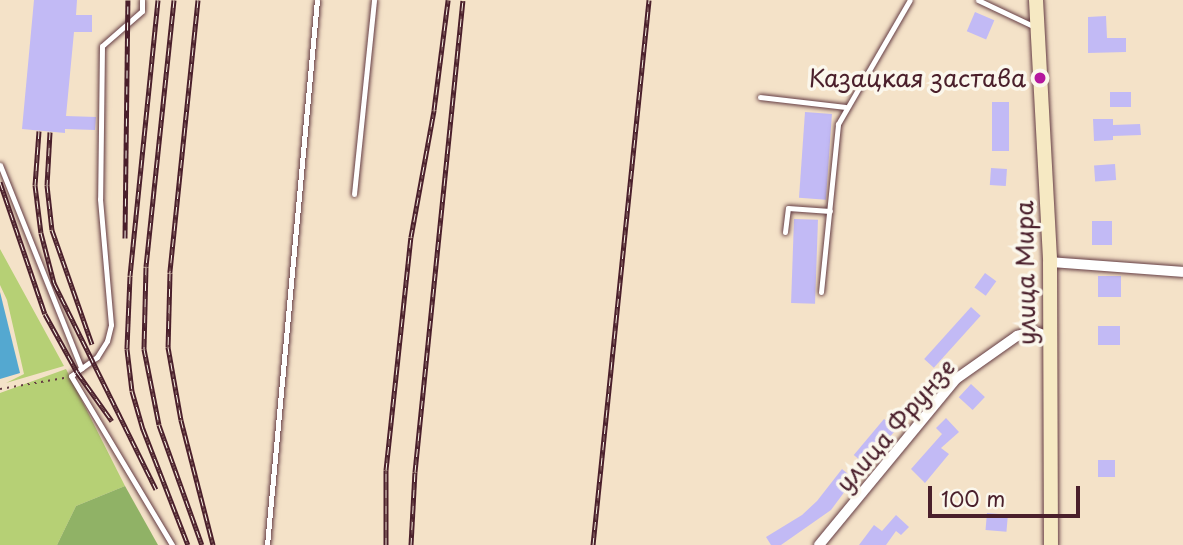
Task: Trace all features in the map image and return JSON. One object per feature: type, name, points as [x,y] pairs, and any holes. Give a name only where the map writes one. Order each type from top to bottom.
[{"type":"main road","name":"улица Мира","points":[[1036,0],[1050,262],[1051,545]]},
{"type":"street","points":[[1050,262],[1183,272]]},
{"type":"street","name":"улица Фрунзе","points":[[819,545],[956,379],[1017,336],[1033,331],[1049,337]]},
{"type":"lane","points":[[142,0],[142,11],[102,46],[100,199],[111,325],[102,351],[71,376],[173,545]]},
{"type":"lane","points":[[267,545],[317,0]]},
{"type":"lane","points":[[354,194],[374,0]]},
{"type":"lane","points":[[821,292],[838,124],[845,107],[910,0]]},
{"type":"lane","points":[[978,0],[1038,29]]},
{"type":"lane","points":[[760,97],[845,107]]},
{"type":"lane","points":[[0,165],[81,368]]},
{"type":"lane","points":[[785,232],[788,208],[830,211]]},
{"type":"path","points":[[0,390],[71,376]]},
{"type":"green space","points":[[0,249],[64,366],[6,383],[24,374],[7,300],[0,285]]},
{"type":"green space","points":[[66,369],[125,486],[76,506],[57,545],[0,545],[0,393]]},
{"type":"green space","points":[[125,486],[158,545],[57,545],[76,506]]},
{"type":"water","points":[[0,292],[20,373],[0,379]]},
{"type":"building","points":[[34,0],[77,0],[76,15],[92,15],[92,32],[74,32],[66,116],[96,117],[95,130],[65,129],[65,133],[22,129]]},
{"type":"building","points":[[975,12],[994,20],[986,40],[967,31]]},
{"type":"building","points":[[1106,16],[1107,38],[1126,38],[1126,52],[1088,53],[1088,17]]},
{"type":"building","points":[[1110,92],[1131,92],[1131,107],[1110,107]]},
{"type":"building","points":[[992,102],[1009,102],[1009,151],[992,151]]},
{"type":"building","points":[[805,112],[832,114],[826,200],[799,198]]},
{"type":"building","points":[[1093,119],[1113,119],[1113,125],[1140,124],[1141,135],[1113,136],[1113,140],[1094,141]]},
{"type":"building","points":[[1115,164],[1116,180],[1095,181],[1094,165]]},
{"type":"building","points":[[991,168],[1007,169],[1006,186],[990,185]]},
{"type":"building","points":[[794,219],[818,220],[815,304],[791,303]]},
{"type":"building","points":[[1092,221],[1112,221],[1112,245],[1092,245]]},
{"type":"building","points":[[985,273],[996,281],[986,296],[974,288]]},
{"type":"building","points":[[1098,276],[1121,276],[1121,297],[1098,297]]},
{"type":"building","points":[[971,307],[981,316],[934,368],[924,359]]},
{"type":"building","points":[[1098,326],[1120,326],[1120,345],[1098,345]]},
{"type":"building","points":[[971,384],[985,397],[973,410],[959,397]]},
{"type":"building","points":[[946,418],[959,432],[941,448],[949,454],[925,483],[911,469],[942,434],[936,428]]},
{"type":"building","points":[[884,419],[896,429],[866,465],[854,455]]},
{"type":"building","points":[[1098,460],[1115,460],[1115,477],[1098,477]]},
{"type":"building","points":[[842,469],[854,479],[831,510],[781,545],[771,545],[766,537],[802,515],[817,501]]},
{"type":"building","points":[[987,513],[1008,515],[1006,532],[986,530]]},
{"type":"building","points":[[896,515],[909,527],[901,535],[896,531],[886,545],[859,545],[874,525],[882,531]]},
{"type":"railway","points":[[125,238],[128,0]]},
{"type":"railway","points":[[158,0],[130,276],[127,349],[132,391],[143,429],[188,545]]},
{"type":"railway","points":[[174,0],[146,267],[144,349],[159,425],[202,545]]},
{"type":"railway","points":[[198,0],[170,273],[168,347],[181,420],[213,545]]},
{"type":"railway","points":[[386,545],[386,470],[411,237],[434,110],[448,0]]},
{"type":"railway","points":[[411,545],[415,472],[463,0]]},
{"type":"railway","points":[[593,545],[649,0]]},
{"type":"railway","points":[[39,131],[35,185],[41,233],[54,283],[156,489]]},
{"type":"railway","points":[[50,132],[47,185],[52,230],[92,344]]},
{"type":"railway","points":[[0,182],[45,314],[77,372],[112,421]]},
{"type":"place","name":"Казацкая застава","points":[[1040,78]]}]
